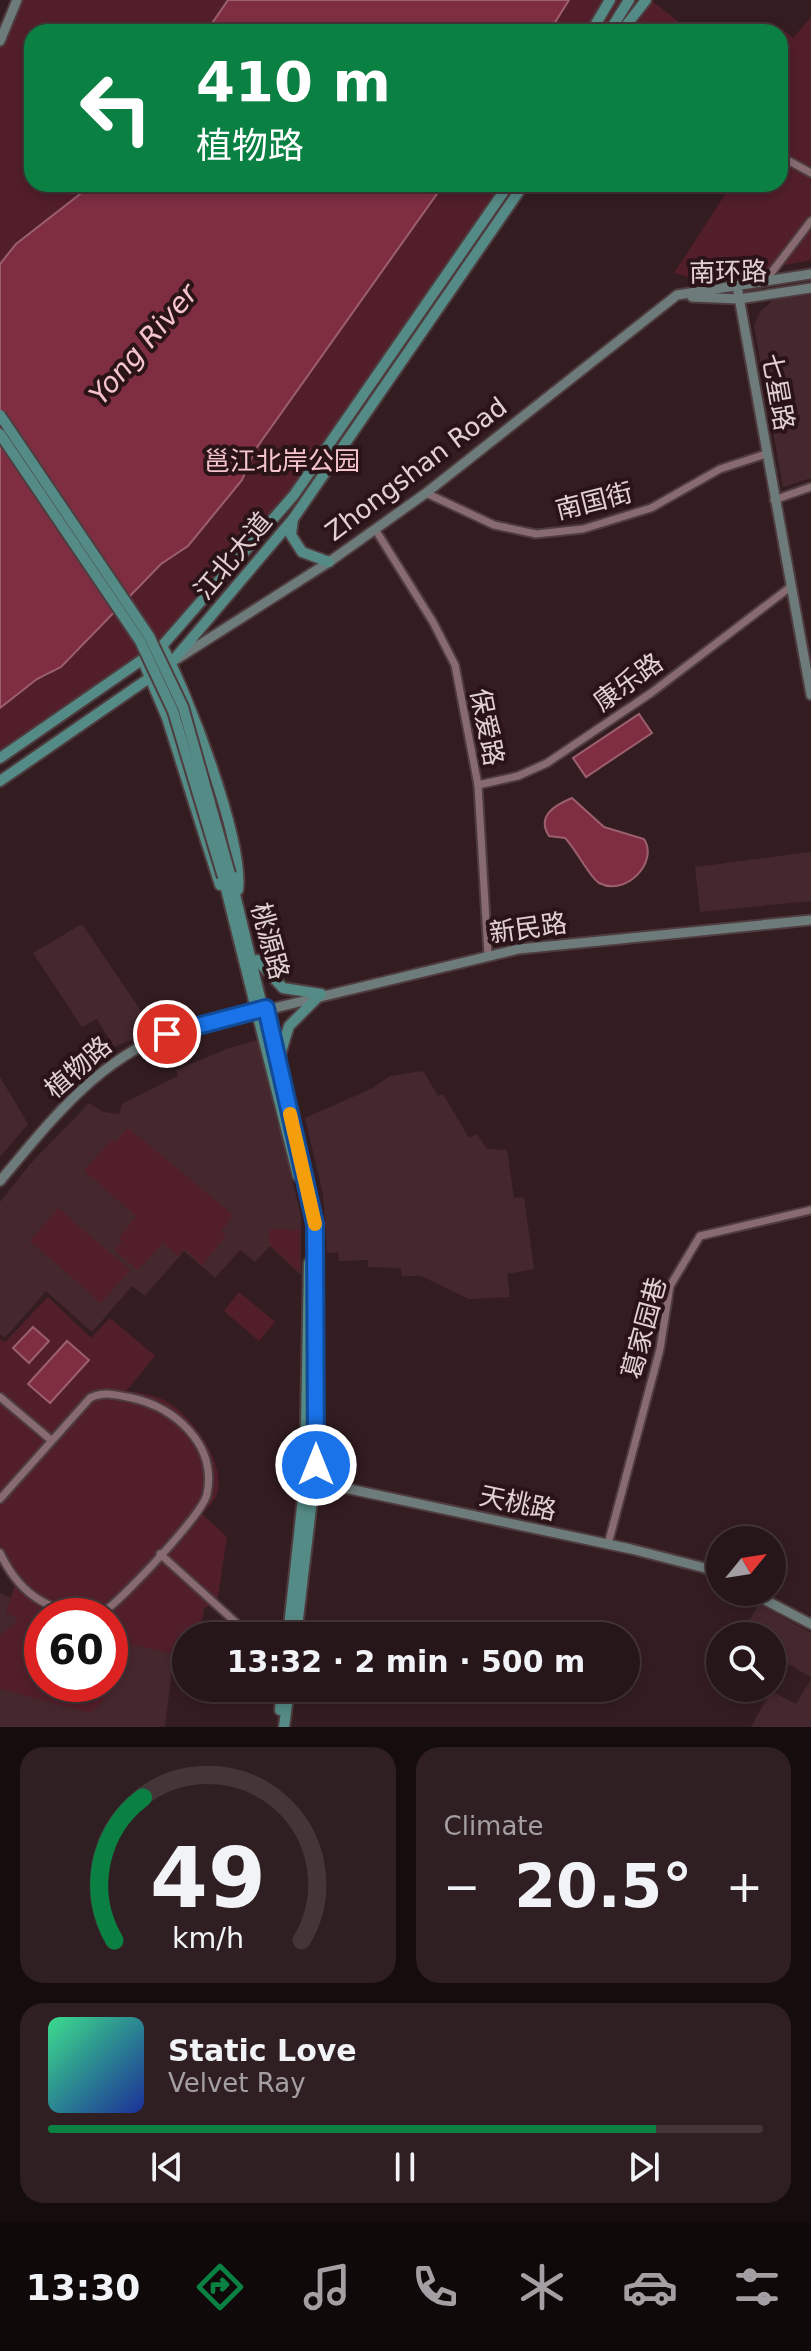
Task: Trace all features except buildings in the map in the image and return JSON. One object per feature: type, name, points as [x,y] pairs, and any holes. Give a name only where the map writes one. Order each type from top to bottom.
[{"type":"main road","points":[[0,41],[17,0]]},
{"type":"main road","points":[[596,24],[610,0]]},
{"type":"main road","points":[[606,24],[621,0]]},
{"type":"main road","points":[[614,24],[629,0]]},
{"type":"main road","points":[[627,24],[646,0]]},
{"type":"main road","name":"江北大道","points":[[0,758],[162,646],[294,495],[503,192]]},
{"type":"main road","name":"江北大道","points":[[0,781],[171,663],[293,519],[518,192]]},
{"type":"main road","name":"南环路","points":[[677,295],[811,274]]},
{"type":"main road","name":"七星路","points":[[737,286],[789,588],[811,695]]},
{"type":"main road","name":"南环路","points":[[677,295],[740,299],[811,288]]},
{"type":"main road","name":"Zhongshan Road","points":[[171,663],[329,562],[426,493],[677,295]]},
{"type":"main road","points":[[0,415],[149,636],[183,707],[227,876]]},
{"type":"main road","points":[[0,434],[140,641],[173,711],[227,876]]},
{"type":"main road","points":[[293,519],[291,535],[302,552],[329,562]]},
{"type":"main road","points":[[162,646],[193,713],[236,858],[233,902]]},
{"type":"main road","points":[[143,661],[207,852],[233,902]]},
{"type":"main road","name":"桃源路","points":[[227,876],[261,1009],[279,1065],[315,1224],[310,1480],[297,1622]]},
{"type":"main road","name":"桃源路","points":[[233,902],[249,948],[309,1225],[310,1480],[290,1622]]},
{"type":"main road","name":"新民路","points":[[261,1009],[488,955],[811,920]]},
{"type":"main road","points":[[249,948],[271,979],[283,988],[321,994]]},
{"type":"main road","points":[[279,1065],[282,1040],[289,1026],[321,994]]},
{"type":"main road","name":"植物路","points":[[0,1181],[73,1096],[114,1061],[140,1044],[167,1034],[261,1009]]},
{"type":"main road","name":"天桃路","points":[[310,1480],[608,1544],[706,1569]]},
{"type":"main road","points":[[777,1606],[811,1624]]},
{"type":"main road","points":[[278,1727],[281,1702]]},
{"type":"main road","points":[[284,1727],[287,1702]]},
{"type":"street","points":[[788,160],[811,173]]},
{"type":"street","points":[[765,281],[811,221]]},
{"type":"street","name":"南国街","points":[[426,493],[494,525],[536,534],[583,529],[651,508],[720,469],[766,454]]},
{"type":"street","points":[[774,500],[811,487]]},
{"type":"street","name":"保爱路","points":[[375,529],[448,646],[455,665],[478,785],[488,955]]},
{"type":"street","name":"康乐路","points":[[478,785],[518,776],[547,763],[651,693],[789,588]]},
{"type":"street","name":"葛家园巷","points":[[608,1544],[660,1349],[670,1286],[700,1236],[811,1210]]},
{"type":"street","points":[[0,1499],[90,1398],[99,1394],[124,1396],[160,1407],[192,1432],[209,1473],[202,1509],[109,1609],[90,1614],[49,1608],[25,1592],[0,1553]]},
{"type":"street","points":[[0,1397],[51,1440]]},
{"type":"street","points":[[160,1554],[235,1622]]},
{"type":"shaded area","points":[[811,295],[811,478],[783,487],[754,326],[760,312],[773,300]]},
{"type":"shaded area","points":[[811,852],[811,901],[700,912],[695,867]]},
{"type":"shaded area","points":[[82,924],[143,1014],[137,1018],[147,1033],[114,1047],[97,1019],[82,1027],[33,953]]},
{"type":"shaded area","points":[[258,1040],[301,1216],[301,1275],[270,1246],[255,1262],[240,1250],[215,1278],[184,1251],[145,1296],[132,1286],[92,1332],[46,1291],[5,1338],[0,1334],[0,1202],[31,1163],[89,1103],[103,1112],[119,1114],[122,1104],[178,1076],[176,1070],[229,1048]]},
{"type":"shaded area","points":[[423,1071],[438,1096],[443,1094],[469,1138],[477,1134],[487,1149],[507,1150],[514,1198],[524,1197],[534,1269],[507,1274],[510,1297],[469,1299],[421,1276],[402,1276],[401,1268],[368,1267],[368,1260],[339,1261],[338,1252],[327,1253],[323,1194],[305,1118],[373,1088],[390,1076]]},
{"type":"shaded area","points":[[0,1077],[28,1124],[0,1157]]},
{"type":"shaded area","points":[[0,1593],[11,1598],[6,1613],[17,1618],[24,1636],[24,1702],[128,1702],[128,1644],[172,1654],[165,1727],[0,1727]]},
{"type":"shaded area","points":[[758,1606],[763,1606],[811,1633],[811,1677],[786,1663],[786,1622],[748,1622]]},
{"type":"shaded area","points":[[811,1679],[811,1727],[751,1727],[765,1702],[786,1702],[786,1699],[796,1704]]},
{"type":"green space","points":[[17,0],[228,0],[212,24],[24,24],[24,192],[83,192],[16,244],[0,264],[0,41]]},
{"type":"green space","points":[[569,0],[621,0],[606,24],[554,24]]},
{"type":"green space","points":[[652,1],[682,24],[635,24]]},
{"type":"green space","points":[[811,17],[811,260],[704,281],[674,273],[727,192],[788,192],[788,34],[793,38]]},
{"type":"green space","name":"邕江北岸公园","points":[[438,192],[503,192],[294,495],[162,646],[0,758],[0,708],[37,679],[48,676],[161,564],[188,546],[242,480],[255,450]]},
{"type":"green space","points":[[128,1128],[230,1212],[232,1217],[221,1231],[226,1236],[202,1265],[185,1249],[178,1256],[163,1243],[138,1270],[114,1250],[136,1216],[84,1171],[112,1139],[115,1142]]},
{"type":"green space","points":[[58,1208],[130,1270],[101,1303],[30,1241]]},
{"type":"green space","points":[[269,1229],[300,1230],[300,1273],[270,1245]]},
{"type":"green space","points":[[239,1292],[275,1322],[259,1341],[224,1311]]},
{"type":"green space","points":[[48,1297],[91,1338],[110,1318],[155,1356],[126,1391],[164,1400],[197,1430],[212,1456],[219,1482],[216,1497],[202,1514],[227,1537],[217,1603],[204,1608],[202,1622],[172,1622],[172,1654],[128,1644],[128,1598],[24,1598],[24,1695],[0,1689],[0,1635],[14,1625],[17,1618],[6,1613],[15,1585],[0,1562],[0,1339],[5,1342]]},
{"type":"green space","points":[[49,1702],[103,1702],[90,1713]]},
{"type":"water","points":[[228,0],[569,0],[554,24],[212,24]]},
{"type":"water","name":"Yong River","points":[[83,192],[438,192],[255,450],[242,480],[188,546],[161,564],[61,667],[37,679],[0,708],[0,264],[16,244]]},
{"type":"water","points":[[639,714],[652,733],[586,777],[573,758]]},
{"type":"water","points":[[572,798],[604,827],[644,839],[647,858],[637,875],[620,885],[599,883],[565,838],[549,836],[545,823],[549,812]]},
{"type":"water","points":[[33,1327],[49,1341],[29,1363],[13,1348]]},
{"type":"water","points":[[67,1341],[89,1360],[50,1403],[28,1384]]},
{"type":"slow traffic","points":[[290,1114],[315,1224]]},
{"type":"route","points":[[167,1034],[266,1008],[315,1224],[316,1465]]}]
